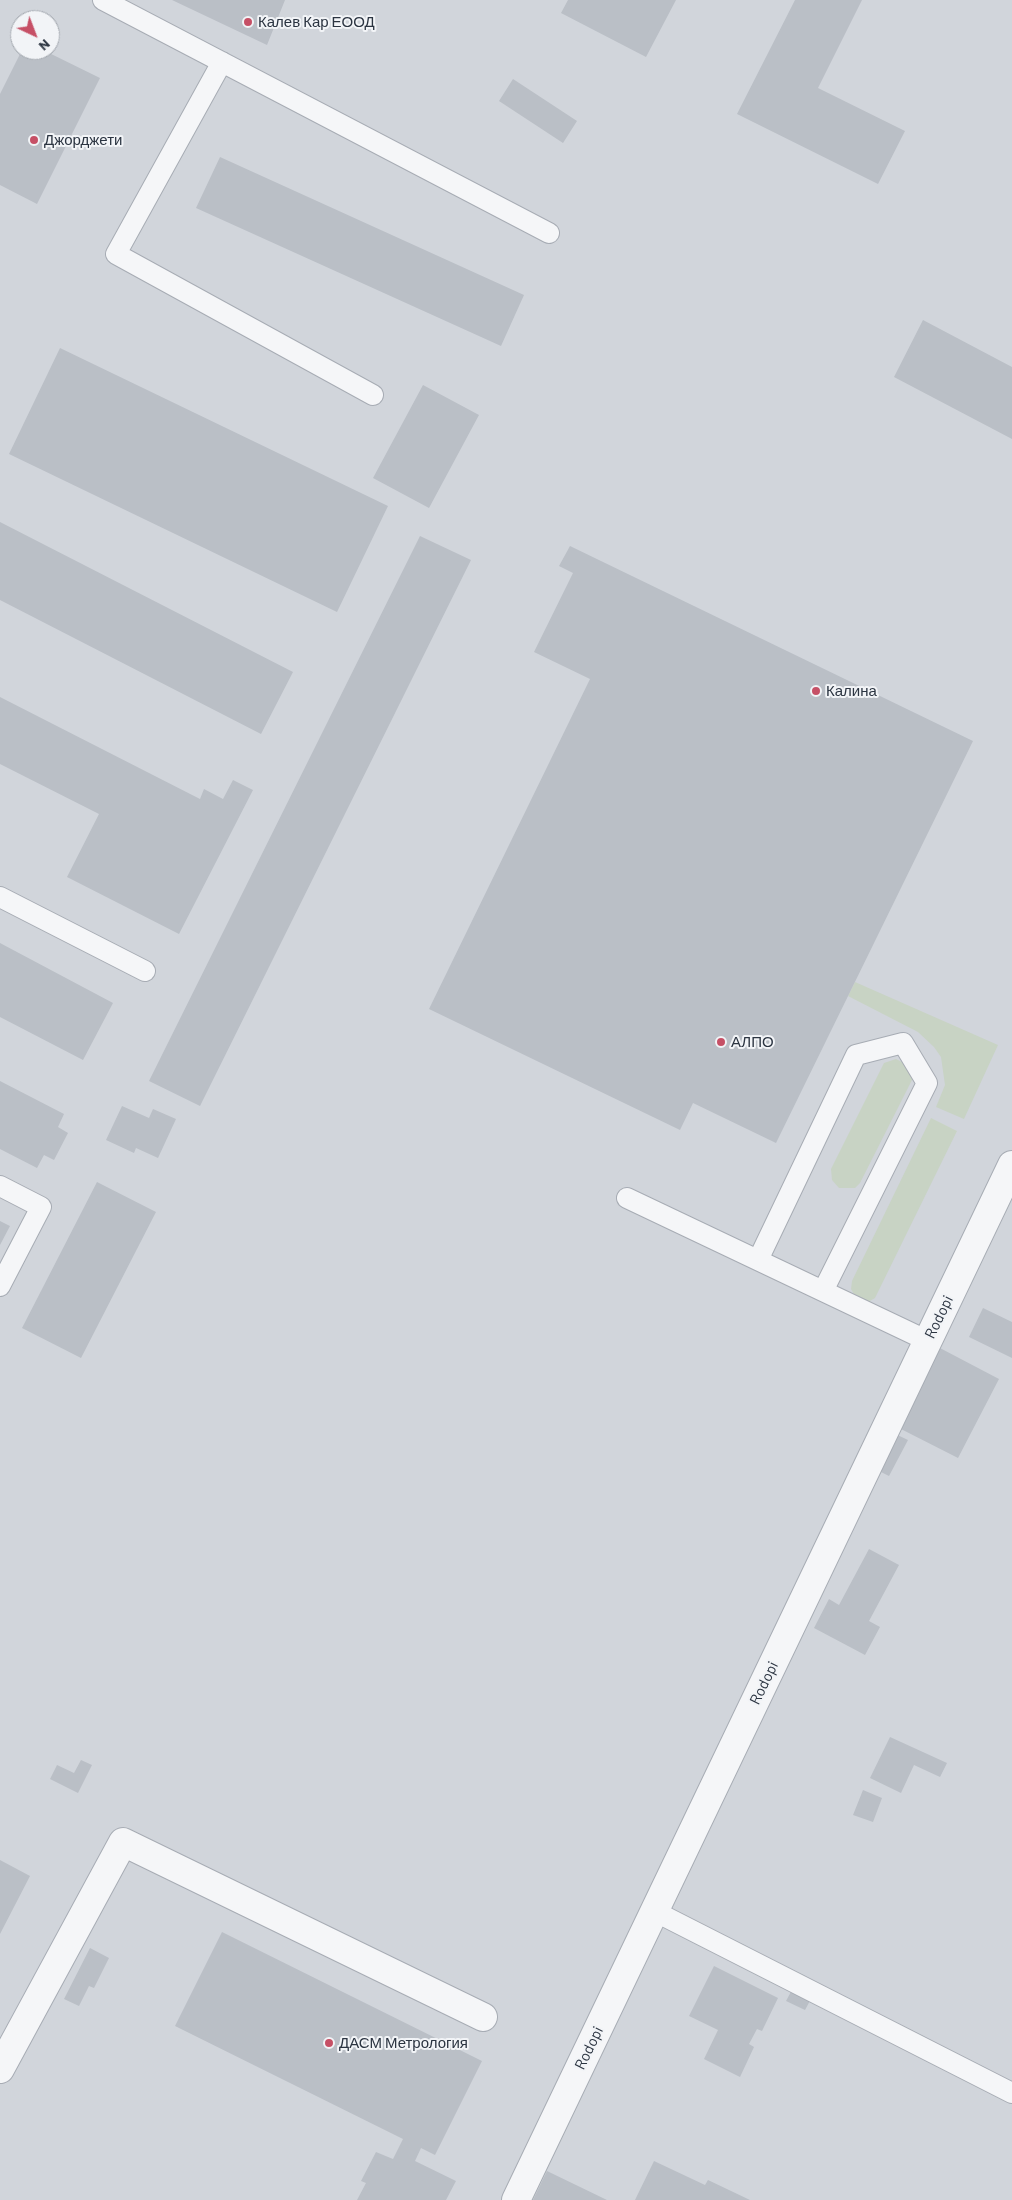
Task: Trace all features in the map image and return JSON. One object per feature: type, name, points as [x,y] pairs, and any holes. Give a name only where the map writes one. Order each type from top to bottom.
[{"type":"street","name":"Rodopi","points":[[516,2200],[1012,1165]]},
{"type":"street","points":[[0,2069],[122,1842],[483,2017]]},
{"type":"lane","points":[[103,0],[549,233]]},
{"type":"lane","points":[[222,62],[116,254],[373,395]]},
{"type":"lane","points":[[0,897],[145,971]]},
{"type":"lane","points":[[758,1260],[856,1055],[903,1043],[926,1083],[823,1291]]},
{"type":"lane","points":[[0,1186],[41,1207],[0,1286]]},
{"type":"lane","points":[[627,1198],[928,1341]]},
{"type":"lane","points":[[654,1912],[1012,2093]]},
{"type":"shaded area","points":[[0,0],[1012,0],[1012,2200],[0,2200]]},
{"type":"green space","points":[[855,982],[998,1045],[964,1119],[936,1107],[945,1085],[941,1057],[934,1047],[918,1032],[848,996]]},
{"type":"green space","points":[[896,1059],[906,1064],[913,1078],[860,1183],[855,1188],[839,1188],[832,1180],[831,1169],[884,1063]]},
{"type":"green space","points":[[931,1118],[957,1131],[875,1298],[868,1302],[856,1298],[851,1289],[852,1281]]},
{"type":"building","name":"Калев Кар ЕООД","points":[[172,0],[285,0],[267,45]]},
{"type":"building","points":[[568,0],[676,0],[646,57],[561,13]]},
{"type":"building","points":[[795,0],[862,0],[818,88],[905,131],[878,184],[737,114]]},
{"type":"building","name":"Джорджети","points":[[60,58],[100,78],[37,204],[0,185],[0,94],[17,60],[60,60]]},
{"type":"building","points":[[513,79],[577,121],[563,143],[499,101]]},
{"type":"building","points":[[220,157],[524,295],[501,346],[196,208]]},
{"type":"building","points":[[923,320],[1012,367],[1012,439],[894,377]]},
{"type":"building","points":[[60,348],[388,506],[337,612],[9,454]]},
{"type":"building","points":[[423,385],[479,415],[429,508],[373,478]]},
{"type":"building","points":[[0,522],[293,672],[261,734],[0,600]]},
{"type":"building","points":[[420,536],[471,560],[200,1106],[149,1081]]},
{"type":"building","points":[[570,546],[973,741],[776,1143],[693,1103],[680,1130],[429,1009],[590,679],[534,652],[573,573],[559,566]]},
{"type":"building","points":[[0,697],[200,799],[204,789],[223,799],[233,780],[253,790],[179,934],[67,877],[99,814],[0,764]]},
{"type":"building","points":[[0,943],[113,1003],[83,1060],[0,1017]]},
{"type":"building","points":[[0,1081],[64,1114],[58,1127],[68,1133],[54,1160],[44,1155],[37,1168],[0,1149]]},
{"type":"building","points":[[122,1106],[149,1118],[153,1109],[176,1119],[158,1158],[136,1148],[134,1153],[106,1140]]},
{"type":"building","points":[[97,1182],[156,1212],[81,1358],[22,1328]]},
{"type":"building","points":[[0,1221],[10,1226],[0,1245]]},
{"type":"building","points":[[983,1308],[1012,1322],[1012,1358],[969,1337]]},
{"type":"building","points":[[938,1347],[999,1379],[958,1458],[897,1427]]},
{"type":"building","points":[[891,1432],[908,1440],[889,1476],[873,1468]]},
{"type":"building","points":[[869,1549],[899,1565],[869,1621],[880,1627],[865,1655],[814,1628],[829,1599],[839,1605]]},
{"type":"building","points":[[890,1737],[947,1763],[940,1777],[914,1765],[901,1793],[870,1778]]},
{"type":"building","points":[[81,1760],[92,1765],[78,1793],[50,1779],[57,1765],[74,1773]]},
{"type":"building","points":[[863,1790],[882,1798],[873,1822],[853,1815]]},
{"type":"building","points":[[0,1860],[30,1876],[0,1934]]},
{"type":"building","name":"ДАСМ Метрология","points":[[222,1932],[482,2061],[435,2155],[421,2148],[415,2161],[456,2181],[446,2200],[357,2200],[366,2183],[361,2181],[376,2152],[393,2159],[403,2139],[175,2026]]},
{"type":"building","points":[[90,1948],[109,1958],[94,1988],[89,1986],[79,2006],[64,1999]]},
{"type":"building","points":[[714,1966],[778,1998],[762,2031],[757,2029],[749,2044],[754,2047],[740,2077],[704,2059],[718,2030],[689,2016]]},
{"type":"building","points":[[793,1988],[812,1997],[805,2010],[786,2001]]},
{"type":"building","points":[[654,2161],[705,2185],[708,2180],[750,2200],[635,2200]]},
{"type":"building","points":[[547,2171],[607,2200],[533,2200]]},
{"type":"place","name":"Калев Кар ЕООД","points":[[248,22]]},
{"type":"place","name":"Джорджети","points":[[34,140]]},
{"type":"place","name":"Калина","points":[[816,691]]},
{"type":"place","name":"АЛПО","points":[[721,1042]]},
{"type":"place","name":"ДАСМ Метрология","points":[[329,2043]]}]
